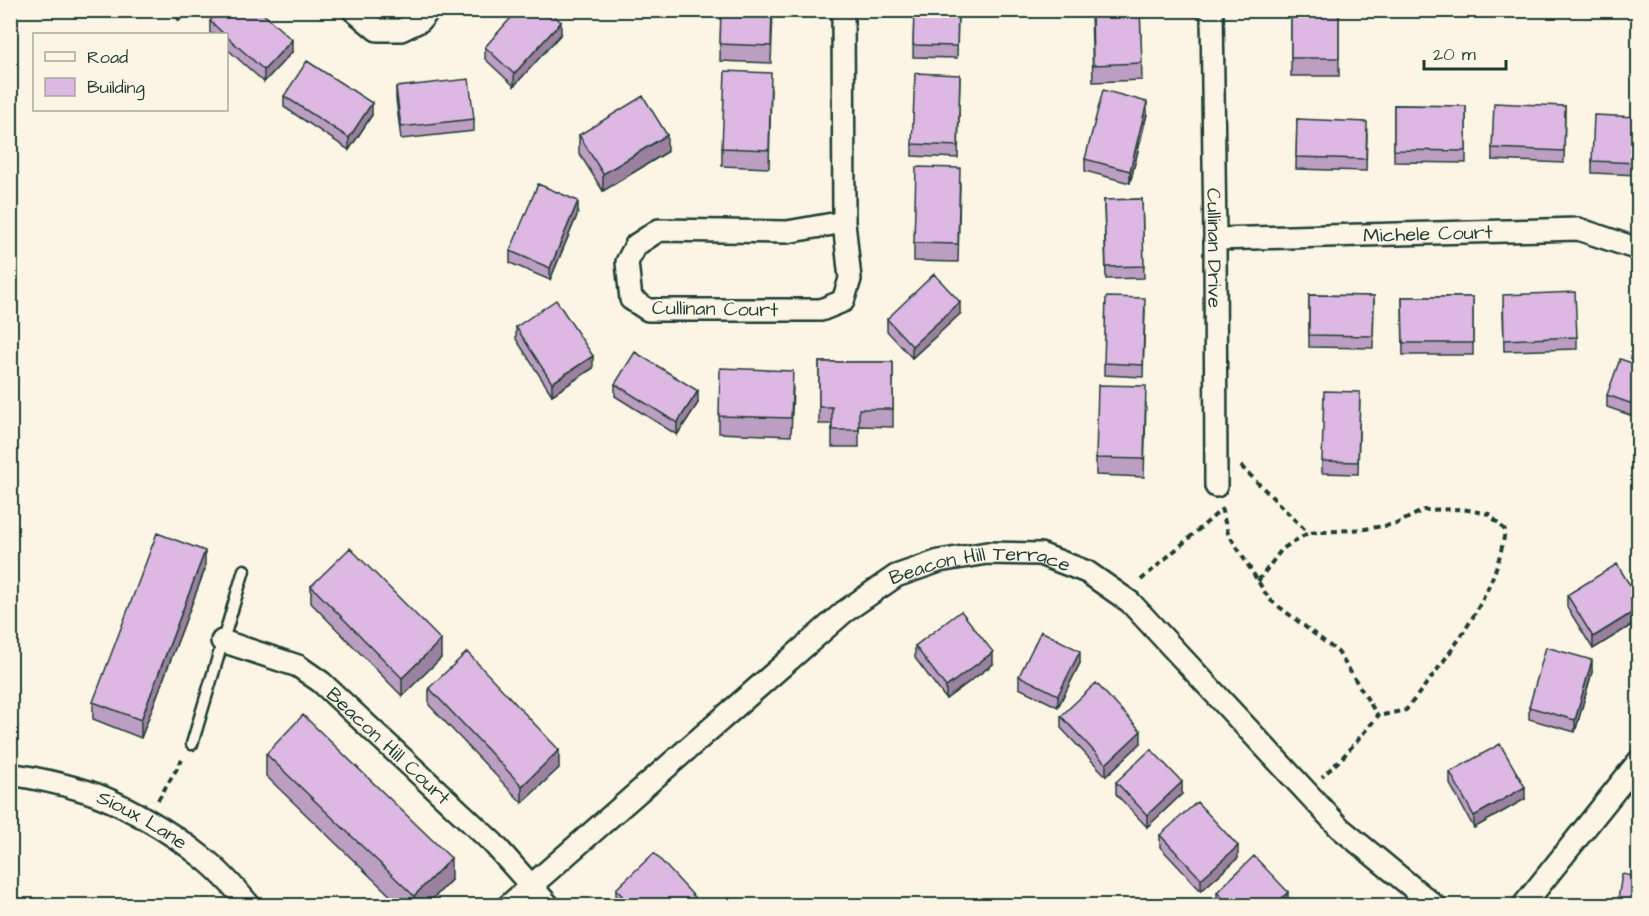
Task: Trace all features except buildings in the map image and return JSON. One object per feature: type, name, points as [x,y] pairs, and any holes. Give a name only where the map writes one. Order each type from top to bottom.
[{"type":"street","points":[[353,10],[377,30],[401,30],[420,21],[429,10]]},
{"type":"street","name":"Cullinan Court","points":[[843,10],[843,222],[850,279],[843,301],[821,310],[648,310],[631,299],[627,262],[636,245],[660,230],[787,232],[843,222]]},
{"type":"street","name":"Cullinan Drive","points":[[1212,10],[1216,486]]},
{"type":"street","name":"Michele Court","points":[[1215,239],[1578,230],[1638,249]]},
{"type":"street","name":"Beacon Hill Terrace","points":[[508,906],[844,612],[896,576],[939,561],[987,553],[1040,554],[1087,573],[1130,602],[1340,828],[1435,906]]},
{"type":"street","name":"Beacon Hill Court","points":[[222,641],[298,666],[321,682],[493,843],[549,906]]},
{"type":"street","points":[[1523,906],[1638,762]]},
{"type":"street","name":"Sioux Lane","points":[[10,774],[85,790],[133,812],[201,856],[227,879],[250,906]]},
{"type":"lane","points":[[192,744],[244,570]]},
{"type":"path","points":[[1216,441],[1308,533]]},
{"type":"path","points":[[1216,486],[1228,533],[1269,600],[1338,652],[1378,716]]},
{"type":"path","points":[[1122,596],[1222,509]]},
{"type":"path","points":[[1258,581],[1282,549],[1308,533],[1385,526],[1396,524],[1424,510],[1462,509],[1489,514],[1505,530],[1504,542],[1487,592],[1449,654],[1406,710],[1378,716],[1342,758],[1306,792]]},
{"type":"path","points":[[145,820],[192,744]]}]
